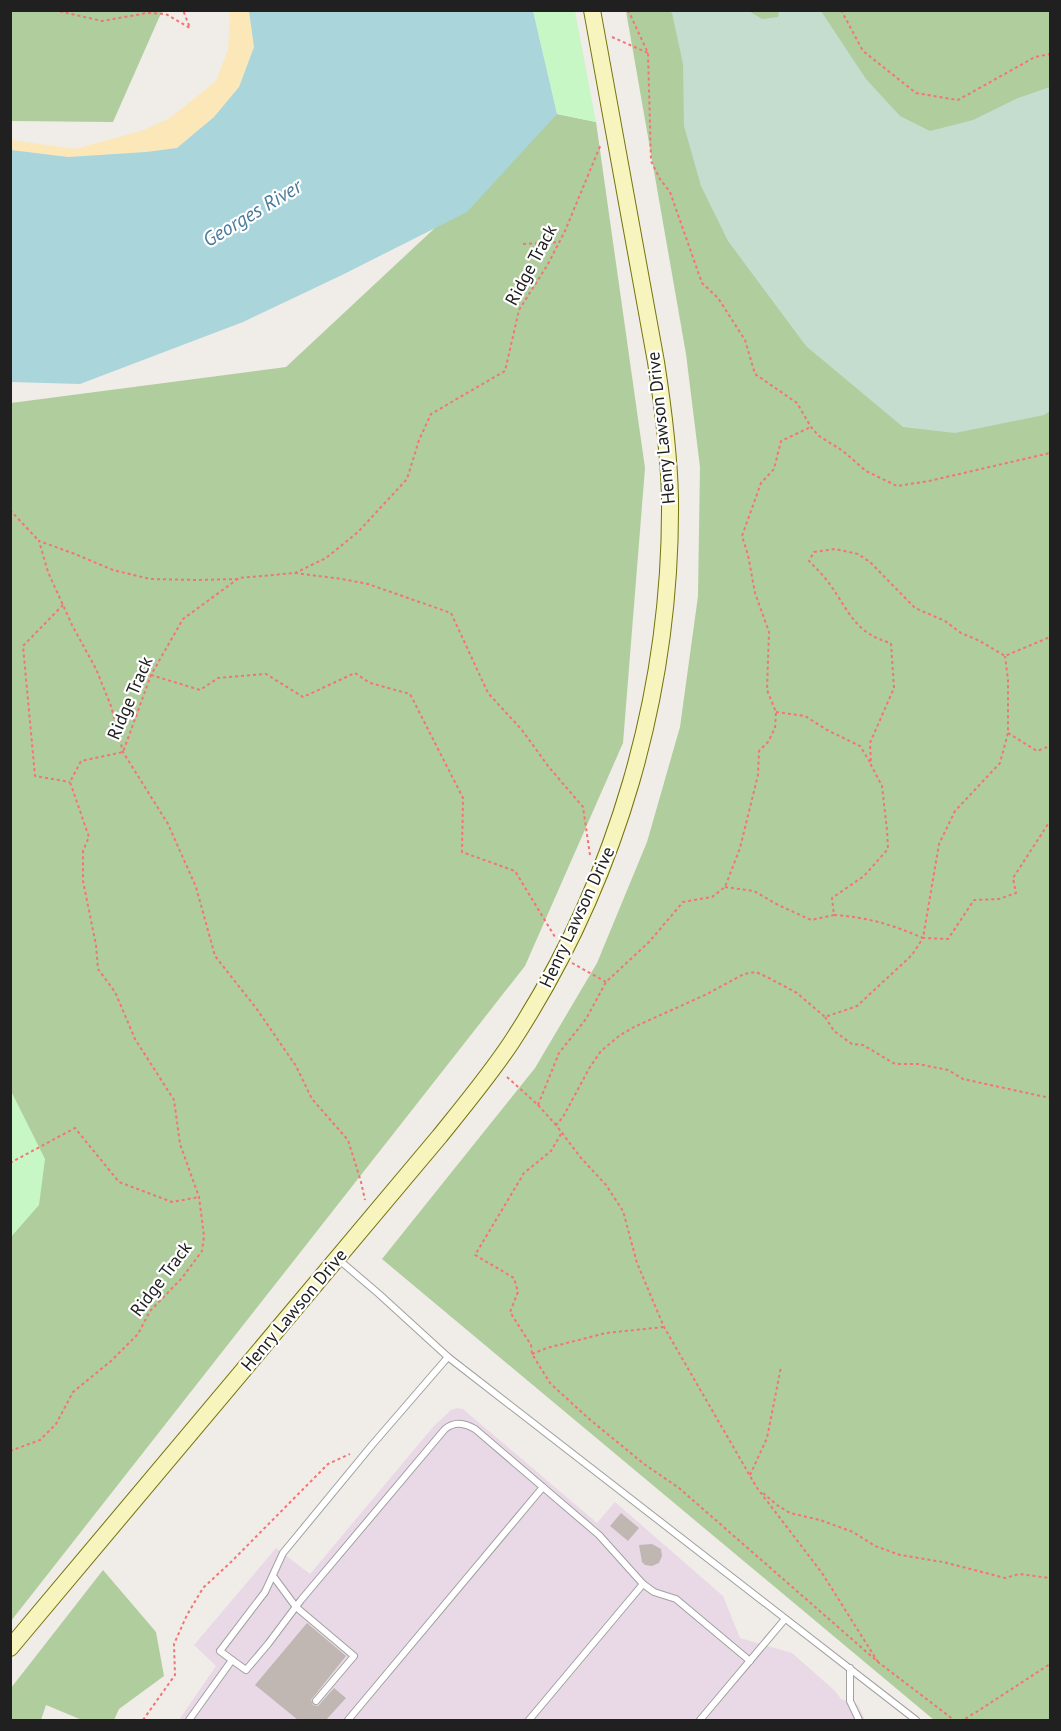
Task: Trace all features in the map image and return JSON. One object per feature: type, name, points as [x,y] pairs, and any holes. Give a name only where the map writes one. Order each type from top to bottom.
[{"type":"main road","name":"Henry Lawson Drive","points":[[10,1648],[369,1221],[495,1065],[522,1025],[561,957],[609,850],[636,766],[656,674],[667,574],[670,497],[664,417],[652,335],[592,10]]},
{"type":"lane","points":[[337,1259],[448,1357],[916,1720]]},
{"type":"lane","points":[[448,1357],[283,1553],[265,1592],[220,1651],[246,1670],[448,1426],[459,1423],[475,1429],[599,1535],[643,1584],[654,1592],[675,1599],[750,1662]]},
{"type":"lane","points":[[348,1720],[543,1487]]},
{"type":"lane","points":[[273,1576],[296,1607],[354,1656],[316,1701]]},
{"type":"lane","points":[[529,1720],[643,1584]]},
{"type":"lane","points":[[700,1720],[785,1619]]},
{"type":"lane","points":[[189,1720],[232,1660]]},
{"type":"lane","points":[[849,1668],[850,1701],[859,1720]]},
{"type":"path","points":[[54,10],[102,21],[147,13],[166,14],[190,28],[183,10]]},
{"type":"path","points":[[628,10],[648,53],[651,161],[670,192],[702,283],[718,298],[745,340],[755,374],[797,403],[819,436],[843,451],[866,471],[897,486],[930,481],[1050,453]]},
{"type":"path","points":[[841,10],[863,51],[916,93],[958,100],[1035,57],[1050,54]]},
{"type":"path","points":[[595,30],[648,53]]},
{"type":"path","name":"Ridge Track","points":[[10,1451],[39,1440],[56,1424],[73,1392],[111,1361],[138,1334],[150,1311],[182,1278],[202,1251],[204,1236],[199,1197],[180,1144],[174,1100],[135,1039],[115,992],[98,969],[96,945],[83,881],[83,851],[89,837],[70,782],[81,761],[123,752],[151,675],[183,619],[239,578],[295,573],[326,558],[358,532],[407,479],[419,440],[431,414],[505,371],[519,310],[560,242],[599,148],[613,123]]},
{"type":"path","points":[[523,244],[560,242]]},
{"type":"path","points":[[538,1105],[559,1053],[586,1020],[606,982],[649,942],[683,902],[712,897],[725,887],[740,848],[758,775],[759,751],[768,742],[775,728],[776,712],[767,690],[769,632],[755,593],[742,536],[761,483],[774,469],[781,441],[811,427]]},
{"type":"path","points":[[10,510],[39,541],[48,572],[96,669],[111,706],[123,752],[168,824],[192,877],[215,956],[256,1008],[296,1066],[312,1099],[348,1140],[361,1182],[369,1221]]},
{"type":"path","points":[[39,541],[113,570],[150,579],[239,578]]},
{"type":"path","points":[[871,765],[870,743],[894,688],[891,644],[877,640],[859,627],[830,585],[809,561],[814,552],[835,549],[858,554],[870,562],[915,608],[945,621],[961,633],[1005,656]]},
{"type":"path","points":[[295,573],[368,584],[452,613],[488,693],[522,730],[548,766],[583,807],[590,855]]},
{"type":"path","points":[[63,605],[23,646],[34,776],[70,782]]},
{"type":"path","points":[[1005,656],[1050,637]]},
{"type":"path","points":[[825,1017],[857,1006],[912,955],[923,938],[939,844],[955,812],[1000,763],[1008,733],[1008,680],[1005,656]]},
{"type":"path","points":[[151,675],[200,690],[218,678],[266,674],[303,697],[355,673],[370,683],[410,694],[463,798],[462,852],[515,871],[555,937],[561,957],[606,982]]},
{"type":"path","points":[[776,712],[805,716],[860,746],[882,786],[888,849],[864,876],[832,898],[834,915]]},
{"type":"path","points":[[1008,733],[1037,751],[1050,746]]},
{"type":"path","points":[[725,887],[754,891],[811,920],[834,915],[852,916],[883,922],[923,938],[948,939],[975,900],[999,899],[1016,893],[1013,878],[1050,821]]},
{"type":"path","points":[[556,1125],[563,1117],[595,1059],[619,1036],[744,974],[756,972],[797,993],[825,1017],[834,1031],[852,1044],[863,1045],[895,1064],[918,1064],[948,1070],[963,1079],[1050,1098]]},
{"type":"path","points":[[495,1065],[556,1125],[561,1134],[606,1185],[623,1211],[637,1263],[663,1327],[757,1488],[822,1573],[878,1662]]},
{"type":"path","points":[[10,1163],[75,1128],[119,1182],[172,1202],[199,1197]]},
{"type":"path","points":[[561,1134],[551,1150],[524,1173],[475,1255],[514,1278],[518,1292],[510,1312],[531,1345],[532,1353],[550,1383],[644,1464],[679,1488],[712,1516],[800,1596],[878,1662],[954,1720],[963,1720],[970,1716],[1050,1664]]},
{"type":"path","points":[[532,1353],[606,1333],[663,1327]]},
{"type":"path","points":[[750,1475],[768,1438],[781,1367]]},
{"type":"path","points":[[143,1720],[175,1675],[174,1644],[203,1588],[328,1464],[350,1455]]},
{"type":"path","points":[[757,1488],[790,1513],[820,1520],[853,1532],[875,1546],[900,1555],[943,1562],[1005,1578],[1019,1574],[1050,1578]]},
{"type":"shaded area","points":[[463,1409],[597,1523],[615,1502],[723,1596],[740,1638],[792,1653],[841,1699],[858,1705],[865,1720],[179,1720],[216,1666],[194,1645],[276,1548],[310,1574],[433,1427],[451,1410]]},
{"type":"green space","points":[[11,10],[162,11],[113,122],[11,121]]},
{"type":"green space","points":[[533,11],[575,11],[596,122],[557,114]]},
{"type":"green space","points":[[626,11],[1050,11],[1050,1720],[934,1720],[382,1259],[535,1068],[597,963],[647,842],[680,727],[698,596],[700,467],[686,354]]},
{"type":"green space","points":[[669,11],[749,11],[762,19],[778,17],[779,11],[821,11],[866,79],[900,116],[930,131],[973,120],[1018,98],[1050,87],[1050,411],[1044,415],[955,433],[903,427],[806,346],[728,241],[701,186],[684,126],[683,64],[672,13]]},
{"type":"green space","points":[[557,114],[596,122],[645,468],[623,743],[525,966],[11,1621],[11,403],[286,367]]},
{"type":"green space","points":[[10,1089],[45,1159],[39,1205],[11,1237]]},
{"type":"green space","points":[[103,1570],[156,1632],[164,1676],[119,1709],[114,1720],[82,1720],[46,1705],[41,1720],[11,1720],[11,1688]]},
{"type":"sand","points":[[229,11],[249,11],[254,47],[239,87],[214,117],[177,148],[68,157],[11,150],[11,140],[75,149],[144,130],[170,118],[216,81],[228,50]]},
{"type":"water","name":"Georges River","points":[[249,11],[533,11],[557,114],[467,212],[342,275],[243,322],[80,384],[11,382],[11,150],[68,157],[177,148],[214,117],[239,87],[254,47]]},
{"type":"building","points":[[621,1513],[639,1528],[628,1541],[610,1526]]},
{"type":"building","points":[[652,1544],[661,1549],[662,1556],[659,1563],[652,1566],[645,1565],[642,1562],[639,1545]]},
{"type":"building","points":[[307,1623],[346,1656],[311,1700],[313,1705],[318,1706],[334,1688],[346,1698],[326,1720],[298,1720],[255,1685]]}]
